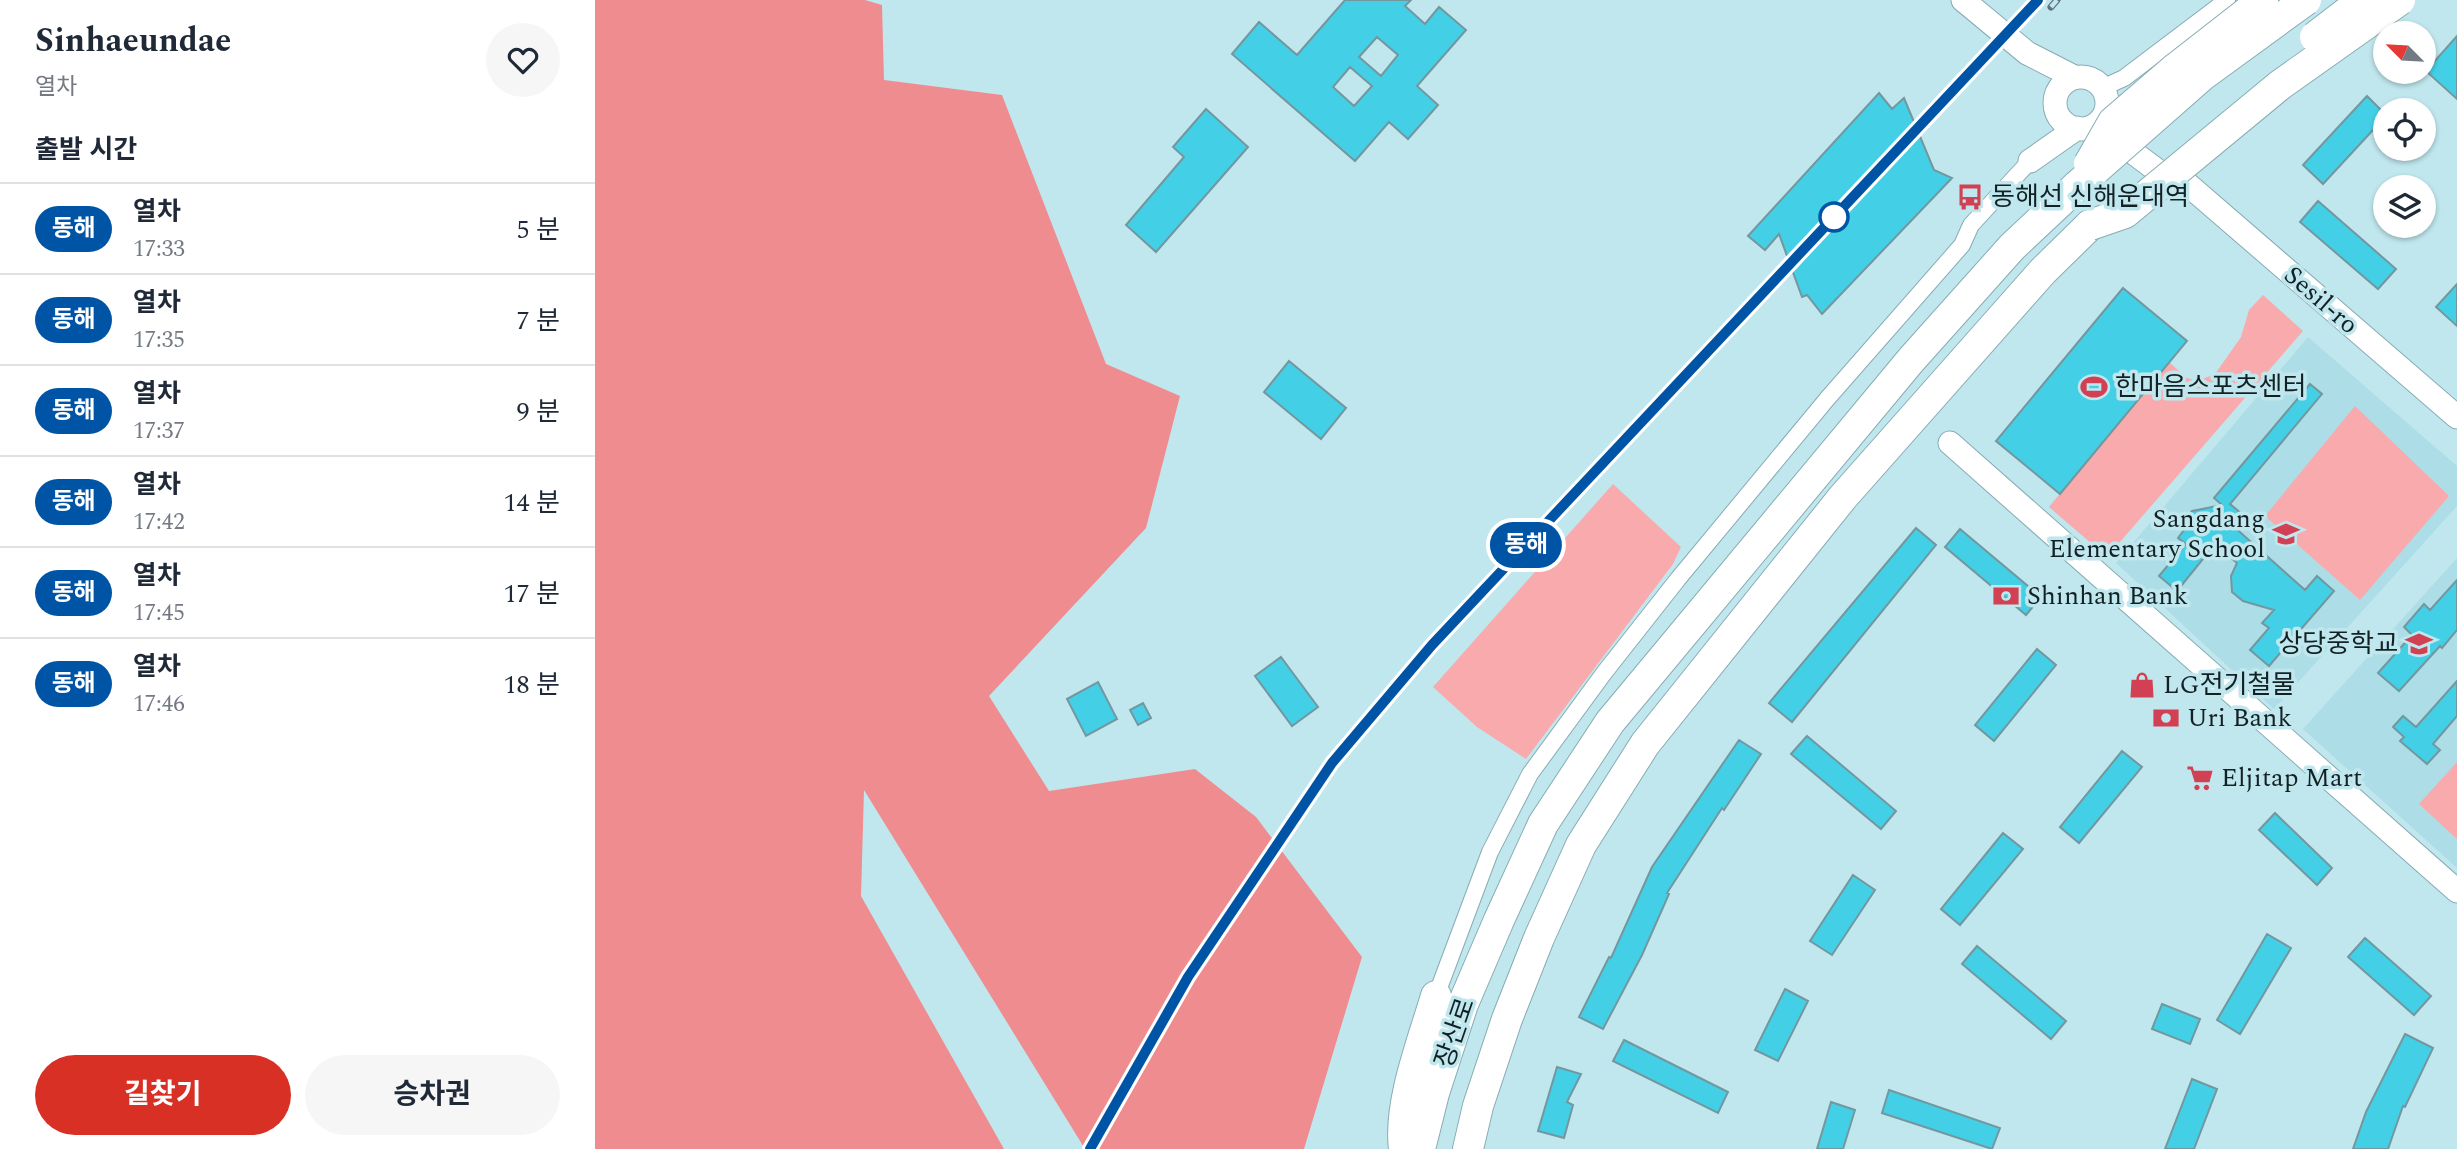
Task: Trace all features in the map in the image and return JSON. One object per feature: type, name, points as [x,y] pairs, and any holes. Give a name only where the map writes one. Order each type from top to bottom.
[{"type":"highway","points":[[2078,185],[2113,122],[2177,67],[2263,0]]},
{"type":"highway","name":"장산로","points":[[1420,1149],[1434,1093],[1463,1004],[1500,920],[1543,824],[1610,722],[1910,360],[2012,247],[2203,75],[2306,0]]},
{"type":"highway","name":"장산로","points":[[1468,1149],[1478,1106],[1507,1019],[1539,938],[1581,845],[1645,744],[1843,497],[2043,271],[2089,225],[2235,97],[2363,0]]},
{"type":"highway","points":[[2089,225],[2125,213],[2280,85],[2400,0]]},
{"type":"highway","points":[[1404,1149],[1402,1138],[1410,1084],[1436,996]]},
{"type":"street","name":"Sesil-ro","points":[[1963,0],[2027,53],[2074,77],[2090,78],[2102,88]]},
{"type":"street","points":[[1436,996],[1490,852],[1530,774],[1604,673],[1678,579],[1827,399],[1962,245],[1971,225],[2030,161],[2092,121],[2107,103],[2102,88],[2124,78],[2227,0]]},
{"type":"street","name":"Sesil-ro","points":[[2027,53],[2064,123],[2092,121],[2174,183],[2186,183],[2457,417]]},
{"type":"street","points":[[2030,161],[2062,85],[2074,77]]},
{"type":"street","points":[[1950,443],[2457,891]]},
{"type":"shaded area","points":[[595,0],[865,0],[882,5],[884,80],[1002,95],[1106,364],[1180,396],[1146,528],[989,696],[1049,791],[1195,769],[1256,817],[1362,957],[1304,1149],[1085,1149],[864,790],[861,896],[1004,1149],[595,1149]]},
{"type":"shaded area","points":[[2263,295],[2303,331],[2107,557],[2049,507],[2169,362],[2187,378],[2197,381],[2215,374],[2241,337],[2249,310]]},
{"type":"shaded area","name":"Sangdang Elementary School","points":[[2308,337],[2457,466],[2457,506],[2274,709],[2116,563]]},
{"type":"shaded area","points":[[2355,406],[2449,496],[2360,600],[2265,516]]},
{"type":"shaded area","points":[[1613,484],[1681,547],[1673,564],[1526,759],[1477,727],[1433,687]]},
{"type":"shaded area","name":"상당중학교","points":[[2457,558],[2457,868],[2303,729]]},
{"type":"shaded area","points":[[2457,762],[2457,839],[2419,804]]},
{"type":"building","points":[[1345,0],[1411,0],[1405,6],[1425,24],[1439,7],[1466,30],[1417,86],[1438,105],[1408,139],[1389,122],[1355,161],[1232,54],[1259,22],[1297,55]],"holes":[[[1377,37],[1398,55],[1381,76],[1359,57]],[[1350,67],[1372,86],[1354,106],[1333,87]]]},
{"type":"building","points":[[2457,36],[2457,99],[2436,80],[2436,60]]},
{"type":"building","points":[[1879,93],[1892,109],[1904,98],[1934,170],[1952,178],[1822,314],[1807,295],[1802,297],[1779,234],[1765,250],[1748,236]]},
{"type":"building","points":[[2367,96],[2373,102],[2373,130],[2323,184],[2303,165]]},
{"type":"building","points":[[1206,109],[1248,147],[1156,252],[1126,225],[1184,157],[1173,147]]},
{"type":"building","points":[[2318,201],[2396,269],[2378,289],[2300,222]]},
{"type":"building","points":[[2457,284],[2457,326],[2436,307]]},
{"type":"building","name":"한마음스포츠센터","points":[[2123,288],[2187,341],[2060,494],[1996,441]]},
{"type":"building","points":[[1289,361],[1346,408],[1321,439],[1264,392]]},
{"type":"building","points":[[2310,384],[2322,394],[2230,504],[2242,514],[2232,525],[2305,590],[2317,576],[2334,591],[2269,666],[2250,650],[2269,628],[2262,623],[2274,610],[2243,601],[2232,592],[2231,576],[2237,563],[2215,544],[2177,591],[2159,576],[2186,544],[2178,538],[2190,522],[2186,518],[2192,511],[2222,505],[2214,498]]},
{"type":"building","points":[[1916,528],[1936,545],[1792,722],[1769,703]]},
{"type":"building","points":[[1960,529],[2041,597],[2026,615],[1945,547]]},
{"type":"building","points":[[2457,580],[2457,630],[2399,691],[2378,673],[2412,635],[2404,627],[2424,604],[2430,610]]},
{"type":"building","points":[[2037,649],[2056,665],[1994,741],[1975,725]]},
{"type":"building","points":[[1281,657],[1318,707],[1292,726],[1255,676]]},
{"type":"building","points":[[2457,681],[2457,716],[2433,744],[2440,750],[2427,764],[2400,741],[2404,737],[2393,727],[2403,716],[2416,727]]},
{"type":"building","points":[[1098,682],[1117,719],[1086,736],[1067,699]]},
{"type":"building","points":[[1143,703],[1151,718],[1138,725],[1130,710]]},
{"type":"building","points":[[1807,736],[1896,811],[1881,829],[1791,754]]},
{"type":"building","points":[[1739,740],[1761,754],[1667,893],[1669,894],[1642,955],[1603,1029],[1579,1017],[1609,957],[1611,958],[1652,867]]},
{"type":"building","points":[[2122,751],[2142,767],[2079,843],[2060,827]]},
{"type":"building","points":[[2275,813],[2332,868],[2317,885],[2259,830]]},
{"type":"building","points":[[2003,833],[2023,849],[1960,925],[1941,909]]},
{"type":"building","points":[[1853,875],[1875,890],[1832,955],[1810,941]]},
{"type":"building","points":[[2267,934],[2291,948],[2240,1034],[2217,1020]]},
{"type":"building","points":[[2365,938],[2431,996],[2414,1015],[2348,957]]},
{"type":"building","points":[[1977,946],[2066,1021],[2051,1039],[1962,964]]},
{"type":"building","points":[[1785,989],[1808,1001],[1778,1061],[1755,1050]]},
{"type":"building","points":[[2162,1004],[2200,1019],[2190,1044],[2152,1029]]},
{"type":"building","points":[[2405,1034],[2433,1048],[2405,1107],[2403,1106],[2388,1149],[2353,1149],[2366,1112]]},
{"type":"building","points":[[1624,1040],[1728,1092],[1718,1113],[1613,1061]]},
{"type":"building","points":[[1557,1067],[1581,1074],[1567,1102],[1573,1105],[1564,1138],[1538,1131]]},
{"type":"building","points":[[2192,1079],[2217,1089],[2194,1149],[2165,1149]]},
{"type":"building","points":[[1889,1090],[2000,1128],[1992,1149],[1882,1113]]},
{"type":"building","points":[[1831,1102],[1855,1110],[1843,1149],[1817,1149]]},
{"type":"railway","points":[[2051,7],[2057,0]]},
{"type":"train","name":"동해","points":[[1090,1149],[1188,977],[1332,763],[1432,645],[2038,0]]},
{"type":"place","name":"동해선 신해운대역","points":[[1970,197]]},
{"type":"place","name":"한마음스포츠센터","points":[[2094,387]]},
{"type":"place","name":"Sangdang Elementary School","points":[[2286,534]]},
{"type":"place","name":"Shinhan Bank","points":[[2006,596]]},
{"type":"place","name":"상당중학교","points":[[2419,644]]},
{"type":"place","name":"LG전기철물","points":[[2142,685]]},
{"type":"place","name":"Uri Bank","points":[[2166,718]]},
{"type":"place","name":"Eljitap Mart","points":[[2200,778]]}]
